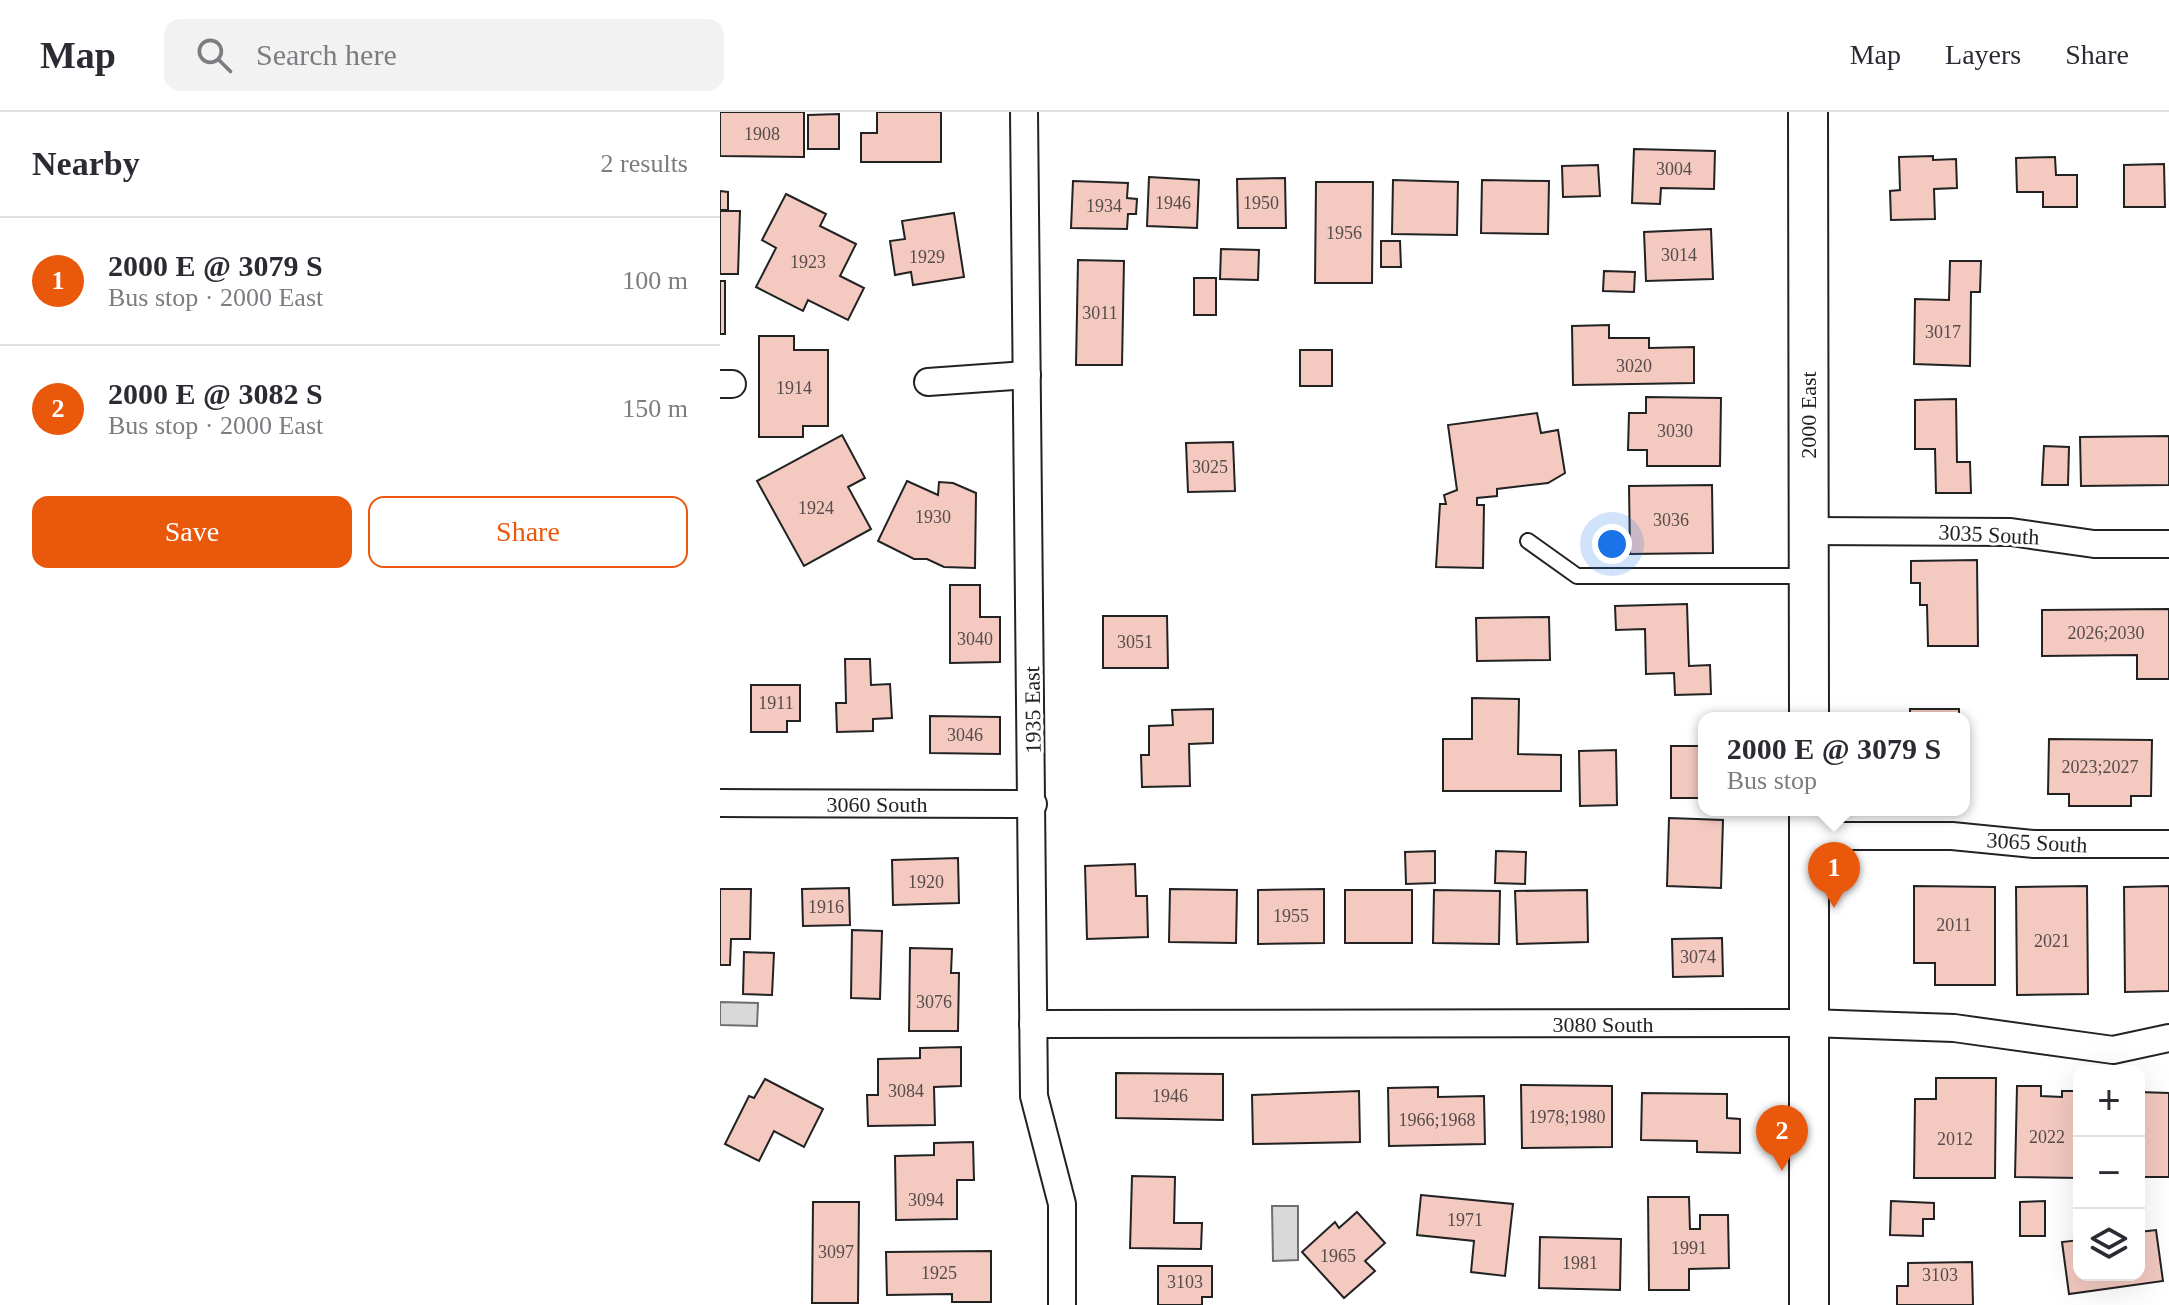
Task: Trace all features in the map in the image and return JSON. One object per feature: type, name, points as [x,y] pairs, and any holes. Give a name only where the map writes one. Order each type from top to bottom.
[{"type":"street","name":"1935 East","points":[[1024,112],[1034,1096],[1062,1204],[1062,1305]]},
{"type":"street","name":"2000 East","points":[[1808,112],[1809,712]]},
{"type":"street","points":[[928,382],[1027,375]]},
{"type":"street","name":"3035 South","points":[[1808,531],[2011,532],[2094,544],[2169,544]]},
{"type":"street","name":"3060 South","points":[[720,803],[1033,804]]},
{"type":"street","points":[[1809,823],[1809,1305]]},
{"type":"street","name":"3065 South","points":[[1809,823],[2034,844],[2169,844]]},
{"type":"street","name":"3080 South","points":[[1033,1024],[1809,1023],[1999,1032],[2113,1050],[2169,1038]]},
{"type":"lane","points":[[1528,541],[1577,576],[1808,576]]},
{"type":"shaded area","points":[[720,1002],[758,1003],[757,1026],[720,1025]]},
{"type":"shaded area","points":[[1272,1206],[1298,1206],[1298,1260],[1273,1261]]},
{"type":"building","points":[[720,112],[804,112],[804,157],[720,156]]},
{"type":"building","points":[[877,112],[941,112],[941,162],[861,162],[861,133],[877,133]]},
{"type":"building","points":[[839,114],[839,149],[808,149],[808,115]]},
{"type":"building","points":[[1634,149],[1715,151],[1714,189],[1661,188],[1660,204],[1632,203]]},
{"type":"building","points":[[1933,156],[1933,160],[1956,159],[1957,188],[1934,189],[1935,219],[1891,220],[1890,191],[1900,190],[1899,157]]},
{"type":"building","points":[[2055,157],[2056,175],[2077,175],[2077,207],[2043,207],[2043,192],[2017,192],[2016,158]]},
{"type":"building","points":[[2164,164],[2165,207],[2124,207],[2124,165]]},
{"type":"building","points":[[1598,165],[1600,196],[1563,197],[1562,166]]},
{"type":"building","points":[[1149,177],[1199,180],[1197,228],[1147,226]]},
{"type":"building","points":[[1285,178],[1286,228],[1238,228],[1237,179]]},
{"type":"building","points":[[1393,180],[1458,182],[1457,235],[1392,234]]},
{"type":"building","points":[[1482,180],[1549,181],[1548,234],[1481,233]]},
{"type":"building","points":[[1073,181],[1128,183],[1127,198],[1137,199],[1136,214],[1128,214],[1127,229],[1071,228]]},
{"type":"building","points":[[1316,182],[1373,182],[1372,283],[1315,283]]},
{"type":"building","points":[[720,191],[728,192],[728,210],[720,210]]},
{"type":"building","points":[[786,194],[826,214],[820,226],[856,244],[840,276],[864,288],[848,320],[808,300],[803,311],[756,287],[776,248],[762,240]]},
{"type":"building","points":[[720,211],[740,211],[738,274],[720,274]]},
{"type":"building","points":[[954,213],[964,277],[913,285],[911,272],[895,275],[890,241],[905,239],[902,221]]},
{"type":"building","points":[[1711,229],[1713,279],[1646,281],[1644,232]]},
{"type":"building","points":[[1381,241],[1400,241],[1401,267],[1381,267]]},
{"type":"building","points":[[1221,249],[1259,250],[1258,280],[1220,279]]},
{"type":"building","points":[[1078,260],[1124,261],[1122,365],[1076,365]]},
{"type":"building","points":[[1950,261],[1981,261],[1980,292],[1971,292],[1970,366],[1914,364],[1915,299],[1949,300]]},
{"type":"building","points":[[1604,271],[1635,272],[1634,292],[1603,291]]},
{"type":"building","points":[[1194,278],[1216,278],[1216,315],[1194,315]]},
{"type":"building","points":[[720,281],[725,281],[725,334],[720,334]]},
{"type":"building","points":[[1609,325],[1609,338],[1649,338],[1649,348],[1694,347],[1694,383],[1573,385],[1572,326]]},
{"type":"building","points":[[759,336],[794,336],[794,350],[828,350],[828,426],[803,426],[803,437],[759,437]]},
{"type":"building","points":[[1300,350],[1332,350],[1332,386],[1300,386]]},
{"type":"building","points":[[1646,397],[1721,398],[1720,466],[1647,466],[1647,450],[1628,450],[1629,413],[1646,413]]},
{"type":"building","points":[[1956,399],[1957,462],[1970,462],[1971,493],[1936,493],[1935,449],[1915,449],[1915,400]]},
{"type":"building","points":[[1537,413],[1541,433],[1558,430],[1565,473],[1548,483],[1497,489],[1497,496],[1477,498],[1477,505],[1484,505],[1483,568],[1436,567],[1440,504],[1446,504],[1444,495],[1457,490],[1448,425]]},
{"type":"building","points":[[842,435],[865,478],[848,487],[871,529],[804,566],[757,481]]},
{"type":"building","points":[[2169,436],[2169,485],[2081,486],[2080,437]]},
{"type":"building","points":[[1233,442],[1235,491],[1188,492],[1186,443]]},
{"type":"building","points":[[2044,446],[2069,447],[2068,485],[2042,485]]},
{"type":"building","points":[[907,481],[938,495],[939,482],[953,483],[976,493],[975,568],[944,567],[927,559],[914,559],[878,541]]},
{"type":"building","points":[[1712,485],[1713,553],[1630,554],[1629,486]]},
{"type":"building","points":[[1977,560],[1978,646],[1928,646],[1927,605],[1920,605],[1920,583],[1911,583],[1911,561]]},
{"type":"building","points":[[950,585],[980,585],[980,617],[1000,617],[1000,662],[950,663]]},
{"type":"building","points":[[1687,604],[1689,666],[1710,665],[1711,694],[1675,695],[1674,673],[1646,674],[1645,629],[1616,630],[1615,606]]},
{"type":"building","points":[[2169,609],[2169,679],[2137,679],[2137,655],[2042,656],[2042,610]]},
{"type":"building","points":[[1103,616],[1167,616],[1168,668],[1103,668]]},
{"type":"building","points":[[1549,617],[1550,660],[1477,661],[1476,618]]},
{"type":"building","points":[[845,659],[870,659],[871,685],[890,684],[892,718],[873,719],[873,731],[837,732],[836,703],[846,703]]},
{"type":"building","points":[[751,685],[800,685],[800,721],[787,721],[787,732],[751,732]]},
{"type":"building","points":[[1472,698],[1519,699],[1518,754],[1561,755],[1561,791],[1443,791],[1443,739],[1472,739]]},
{"type":"building","points":[[1213,709],[1213,743],[1189,744],[1190,786],[1142,787],[1141,755],[1149,755],[1149,726],[1173,725],[1172,710]]},
{"type":"building","points":[[1910,709],[1959,709],[1959,712],[1910,712]]},
{"type":"building","points":[[930,716],[1000,717],[1000,754],[930,753]]},
{"type":"building","points":[[2049,739],[2152,740],[2151,796],[2131,796],[2131,806],[2069,806],[2069,794],[2048,794]]},
{"type":"building","points":[[1671,746],[1698,746],[1698,798],[1671,798]]},
{"type":"building","points":[[1616,750],[1617,805],[1580,806],[1579,751]]},
{"type":"building","points":[[1669,818],[1723,820],[1721,888],[1667,886]]},
{"type":"building","points":[[1435,851],[1435,883],[1406,884],[1405,852]]},
{"type":"building","points":[[1496,851],[1526,852],[1525,884],[1495,883]]},
{"type":"building","points":[[958,858],[959,903],[893,905],[892,860]]},
{"type":"building","points":[[1135,864],[1136,896],[1147,896],[1148,937],[1087,939],[1085,866]]},
{"type":"building","points":[[1914,886],[1995,887],[1995,985],[1935,985],[1935,963],[1914,963]]},
{"type":"building","points":[[2087,886],[2088,994],[2017,995],[2016,887]]},
{"type":"building","points":[[2169,886],[2169,991],[2125,992],[2124,887]]},
{"type":"building","points":[[849,888],[850,925],[803,926],[802,889]]},
{"type":"building","points":[[720,889],[751,889],[750,939],[731,939],[730,965],[720,965]]},
{"type":"building","points":[[1170,889],[1237,890],[1236,943],[1169,942]]},
{"type":"building","points":[[1324,889],[1324,943],[1258,944],[1258,890]]},
{"type":"building","points":[[1345,890],[1412,890],[1412,943],[1345,943]]},
{"type":"building","points":[[1434,890],[1500,891],[1499,944],[1433,943]]},
{"type":"building","points":[[1587,890],[1588,942],[1517,944],[1515,891]]},
{"type":"building","points":[[852,930],[882,931],[880,999],[851,998]]},
{"type":"building","points":[[1722,938],[1723,976],[1673,977],[1672,939]]},
{"type":"building","points":[[910,948],[952,949],[951,973],[959,973],[958,1031],[909,1031]]},
{"type":"building","points":[[744,952],[774,953],[772,995],[743,994]]},
{"type":"building","points":[[961,1047],[961,1086],[934,1087],[935,1125],[868,1126],[867,1095],[878,1095],[878,1059],[920,1058],[920,1048]]},
{"type":"building","points":[[1116,1073],[1223,1074],[1223,1120],[1116,1118]]},
{"type":"building","points":[[1936,1078],[1996,1078],[1995,1178],[1914,1178],[1915,1099],[1936,1099]]},
{"type":"building","points":[[765,1079],[823,1109],[804,1147],[774,1131],[759,1161],[725,1144],[749,1096],[754,1098]]},
{"type":"building","points":[[1521,1085],[1612,1086],[1612,1147],[1522,1148]]},
{"type":"building","points":[[2017,1086],[2041,1086],[2041,1096],[2062,1097],[2062,1091],[2073,1091],[2073,1178],[2015,1177]]},
{"type":"building","points":[[1438,1087],[1438,1097],[1484,1096],[1485,1144],[1389,1146],[1388,1088]]},
{"type":"building","points":[[1359,1091],[1360,1142],[1253,1144],[1252,1095]]},
{"type":"building","points":[[2145,1092],[2169,1093],[2169,1177],[2145,1177]]},
{"type":"building","points":[[1642,1093],[1727,1094],[1727,1118],[1740,1119],[1740,1153],[1697,1152],[1697,1141],[1641,1140]]},
{"type":"building","points":[[973,1142],[974,1180],[957,1180],[957,1219],[896,1220],[895,1156],[934,1155],[934,1143]]},
{"type":"building","points":[[1132,1176],[1175,1177],[1174,1223],[1202,1223],[1201,1249],[1130,1248]]},
{"type":"building","points":[[1421,1195],[1513,1204],[1505,1276],[1471,1272],[1474,1241],[1417,1235]]},
{"type":"building","points":[[1648,1197],[1689,1197],[1690,1229],[1700,1229],[1700,1215],[1728,1215],[1729,1268],[1689,1269],[1689,1290],[1649,1290]]},
{"type":"building","points":[[1891,1201],[1934,1203],[1934,1219],[1923,1219],[1923,1236],[1890,1235]]},
{"type":"building","points":[[2045,1201],[2045,1236],[2020,1236],[2020,1202]]},
{"type":"building","points":[[813,1202],[859,1202],[858,1303],[812,1303]]},
{"type":"building","points":[[1357,1212],[1385,1243],[1365,1261],[1375,1271],[1344,1298],[1302,1252],[1335,1222],[1339,1228]]},
{"type":"building","points":[[2156,1230],[2163,1281],[2069,1294],[2062,1242],[2073,1241],[2073,1281],[2145,1281],[2145,1231]]},
{"type":"building","points":[[1540,1237],[1621,1239],[1620,1290],[1539,1288]]},
{"type":"building","points":[[991,1251],[991,1302],[952,1302],[952,1294],[887,1295],[886,1252]]},
{"type":"building","points":[[1972,1262],[1973,1305],[1897,1305],[1897,1286],[1908,1286],[1908,1263]]},
{"type":"building","points":[[1158,1266],[1212,1266],[1212,1297],[1202,1297],[1202,1305],[1158,1305]]},
{"type":"place","name":"2000 E @ 3079 S","points":[[1834,908]]},
{"type":"place","name":"2000 E @ 3082 S","points":[[1782,1171]]}]
